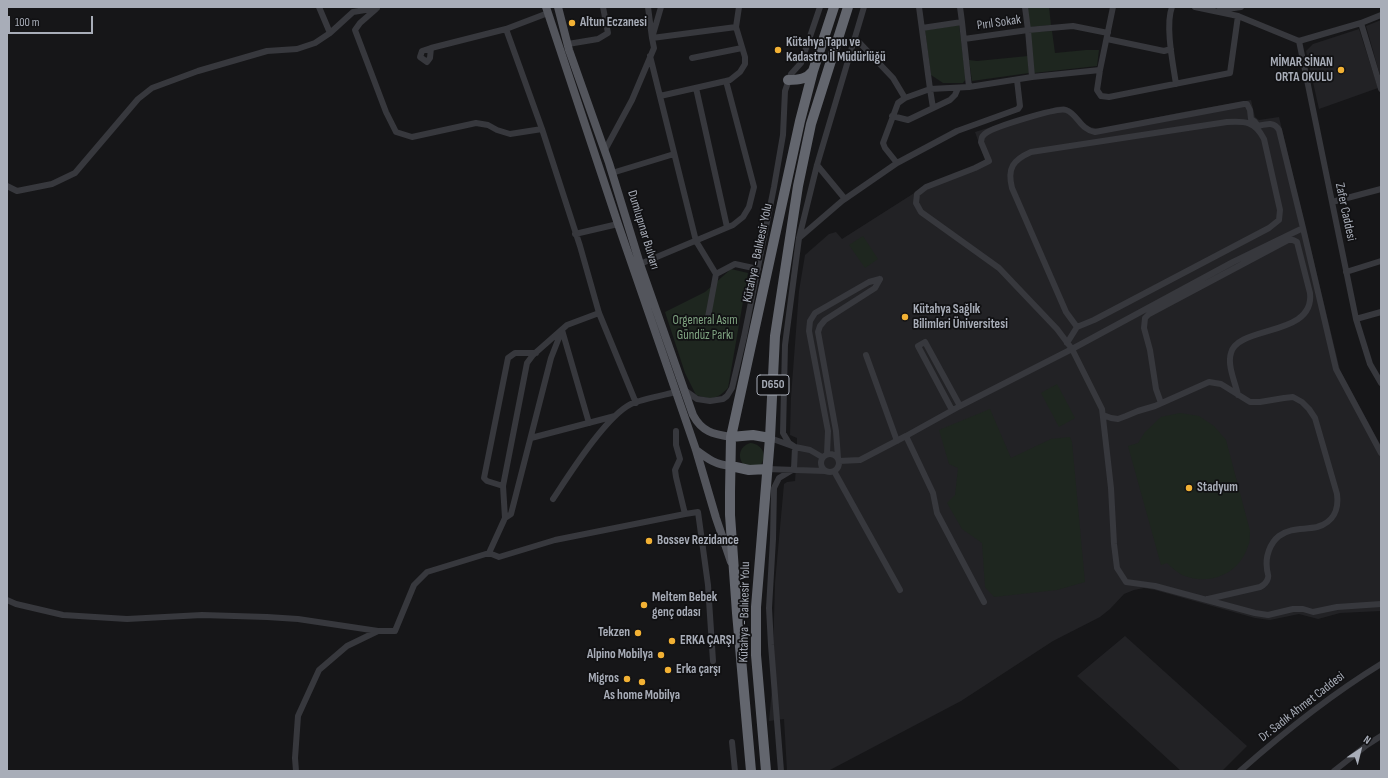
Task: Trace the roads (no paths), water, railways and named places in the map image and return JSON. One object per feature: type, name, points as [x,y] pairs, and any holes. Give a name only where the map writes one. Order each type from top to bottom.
[{"type":"highway","name":"Kütahya - Balıkesir Yolu","points":[[751,771],[734,573],[730,492],[731,437],[800,120],[834,7]]},
{"type":"highway","name":"Kütahya - Balıkesir Yolu","points":[[766,771],[756,655],[756,607],[767,469],[774,439],[775,336],[798,186],[812,124],[848,7]]},
{"type":"highway","points":[[788,80],[808,77],[814,71]]},
{"type":"highway","points":[[731,437],[753,434],[774,439]]},
{"type":"highway","points":[[731,466],[749,470],[767,469]]},
{"type":"main road","name":"Dumlupınar Bulvarı","points":[[558,7],[568,44],[605,150],[680,390],[716,518],[734,573]]},
{"type":"main road","name":"Dumlupınar Bulvarı","points":[[547,10],[656,337],[680,390],[700,427],[711,433],[731,437]]},
{"type":"main road","points":[[696,450],[709,460],[720,465],[731,466]]},
{"type":"street","points":[[319,7],[330,33]]},
{"type":"street","points":[[7,186],[17,191],[52,184],[75,173],[138,99],[152,88],[198,71],[267,51],[297,49],[315,43],[330,33],[352,10],[378,7]]},
{"type":"street","points":[[378,7],[360,23],[355,30],[386,112],[396,132],[412,137],[476,123],[488,125],[497,130],[510,134],[542,129]]},
{"type":"street","points":[[568,44],[598,39],[608,33],[603,7]]},
{"type":"street","points":[[605,150],[632,100],[654,48],[648,7]]},
{"type":"street","points":[[652,38],[661,7]]},
{"type":"street","points":[[660,96],[730,80],[740,72],[744,64],[745,57],[736,27],[739,7]]},
{"type":"street","points":[[553,499],[592,444],[615,416],[631,404],[680,390],[697,399],[710,401],[723,399],[732,388],[758,269],[783,135],[785,92],[791,74],[801,63],[820,7]]},
{"type":"street","points":[[795,447],[789,443],[783,433],[785,345],[799,238],[816,165],[856,38],[864,7]]},
{"type":"street","points":[[919,7],[933,108]]},
{"type":"street","points":[[960,7],[970,87]]},
{"type":"street","points":[[1025,7],[1032,77]]},
{"type":"street","points":[[1113,7],[1097,90],[1101,96],[1109,97],[1230,73],[1238,16]]},
{"type":"street","points":[[1172,7],[1169,19],[1171,49],[1176,84]]},
{"type":"street","points":[[1195,7],[1238,16],[1299,42],[1361,23],[1381,15]]},
{"type":"street","points":[[1214,10],[1241,7]]},
{"type":"street","points":[[431,48],[506,29],[547,10]]},
{"type":"street","points":[[922,28],[962,22]]},
{"type":"street","points":[[1361,23],[1381,89]]},
{"type":"street","name":"Pırıl Sokak","points":[[964,39],[1028,30],[1072,26],[1164,51],[1171,49]]},
{"type":"street","points":[[652,38],[736,27]]},
{"type":"street","points":[[506,29],[542,129],[576,234],[599,313],[636,403]]},
{"type":"street","points":[[856,38],[893,78],[905,98]]},
{"type":"street","name":"Zafer Caddesi","points":[[1299,42],[1356,319],[1370,364],[1381,383]]},
{"type":"street","points":[[692,58],[742,48]]},
{"type":"street","points":[[650,56],[696,241],[716,274],[708,317]]},
{"type":"street","points":[[897,163],[885,148],[883,143],[898,103],[905,98],[930,89],[970,87],[1032,77],[1100,70]]},
{"type":"street","points":[[799,238],[845,199],[897,163],[957,131],[1018,109],[1020,106],[1017,80]]},
{"type":"street","points":[[640,264],[733,225],[743,217],[749,206],[754,187],[726,81]]},
{"type":"street","points":[[696,88],[728,227]]},
{"type":"street","points":[[892,116],[908,120],[950,100],[955,95],[958,88]]},
{"type":"street","points":[[1381,453],[1336,369],[1279,130],[1277,126],[1272,124],[1258,126],[1251,120],[1250,110],[1247,104],[1095,132],[1089,131],[1085,128],[1066,110],[1059,110],[1025,119],[986,132],[982,137],[981,142],[989,161],[926,187],[918,194],[916,203],[921,212],[999,268],[1057,329],[1072,349],[1102,409],[1117,568],[1126,582],[1156,586],[1255,613],[1268,615],[1293,609],[1303,609],[1313,612],[1337,607],[1381,604]]},
{"type":"street","points":[[1067,343],[1077,327],[1094,320],[1269,228],[1279,220],[1280,210],[1264,139],[1260,131],[1253,125],[1242,121],[1227,122],[1031,152],[1020,157],[1014,163],[1009,178],[1012,188],[1066,312],[1077,327]]},
{"type":"street","points":[[612,173],[674,154]]},
{"type":"street","points":[[816,165],[845,199]]},
{"type":"street","points":[[1332,202],[1381,189]]},
{"type":"street","points":[[576,234],[618,224]]},
{"type":"street","points":[[774,439],[795,447],[824,455],[833,454],[838,459],[860,460],[898,441],[952,410],[1072,349],[1233,262],[1303,228]]},
{"type":"street","points":[[1161,403],[1156,389],[1150,350],[1144,328],[1145,318],[1149,314],[1288,240],[1293,240],[1297,242],[1310,293],[1309,307],[1291,323],[1240,341],[1231,350],[1230,360],[1238,395]]},
{"type":"street","points":[[1346,272],[1381,261]]},
{"type":"street","points":[[716,274],[735,264],[758,269]]},
{"type":"street","points":[[825,470],[821,466],[828,431],[809,331],[810,321],[815,313],[869,282],[880,279],[875,288],[825,320],[820,326],[818,332],[836,431],[838,467],[834,471]]},
{"type":"street","points":[[1356,319],[1381,312]]},
{"type":"street","points":[[489,553],[505,518],[503,486],[527,363],[567,325],[599,313]]},
{"type":"street","points":[[562,330],[588,423]]},
{"type":"street","points":[[505,518],[511,514],[551,358],[562,330]]},
{"type":"street","points":[[952,410],[918,346],[925,342],[960,406]]},
{"type":"street","points":[[503,486],[487,481],[484,478],[508,358],[515,353],[536,353]]},
{"type":"street","points":[[866,355],[898,441]]},
{"type":"street","points":[[1103,415],[1118,419],[1161,403],[1209,382],[1221,384],[1250,402],[1293,398],[1302,402],[1309,409],[1318,426],[1333,479],[1339,504],[1336,512],[1325,524],[1317,527],[1288,531],[1276,538],[1272,542],[1269,551],[1266,567],[1268,578],[1260,587],[1207,599]]},
{"type":"street","points":[[531,438],[615,416]]},
{"type":"street","points":[[676,431],[676,445],[680,459],[675,470],[685,514]]},
{"type":"street","points":[[774,439],[783,433]]},
{"type":"street","points":[[906,436],[933,493],[937,513],[984,602]]},
{"type":"street","points":[[794,469],[795,447]]},
{"type":"street","points":[[767,469],[834,471]]},
{"type":"street","points":[[781,771],[770,645],[769,608],[774,488],[779,478],[794,469]]},
{"type":"street","points":[[834,471],[900,590]]},
{"type":"street","points":[[7,600],[16,604],[63,615],[127,619],[202,615],[267,617],[298,619],[378,631],[395,631],[414,585],[427,572],[489,553],[499,556],[555,540],[698,512],[708,585],[713,661]]},
{"type":"street","points":[[296,771],[295,758],[298,716],[319,670],[347,646],[378,631]]},
{"type":"street","name":"Dr. Sadık Ahmet Caddesi","points":[[1240,771],[1261,752],[1352,681],[1381,664]]},
{"type":"street","points":[[1338,770],[1367,745],[1381,736]]},
{"type":"street","points":[[732,742],[735,771]]},
{"type":"place","name":"Altun Eczanesi","points":[[572,23]]},
{"type":"place","name":"Kütahya Tapu ve Kadastro İl Müdürlüğü","points":[[778,50]]},
{"type":"place","name":"MİMAR SİNAN ORTA OKULU","points":[[1341,70]]},
{"type":"place","name":"Kütahya Sağlık Bilimleri Üniversitesi","points":[[905,317]]},
{"type":"place","name":"Stadyum","points":[[1189,488]]},
{"type":"place","name":"Bossev Rezidance","points":[[649,541]]},
{"type":"place","name":"Meltem Bebek genç odası","points":[[644,605]]},
{"type":"place","name":"Tekzen","points":[[638,633]]},
{"type":"place","name":"ERKA ÇARŞI","points":[[672,641]]},
{"type":"place","name":"Alpino Mobilya","points":[[661,655]]},
{"type":"place","name":"Erka çarşı","points":[[668,670]]},
{"type":"place","name":"Migros","points":[[627,679]]},
{"type":"place","name":"As home Mobilya","points":[[642,682]]},
{"type":"park label","name":"Orgeneral Asım Gündüz Parkı","points":[[705,328]]}]
